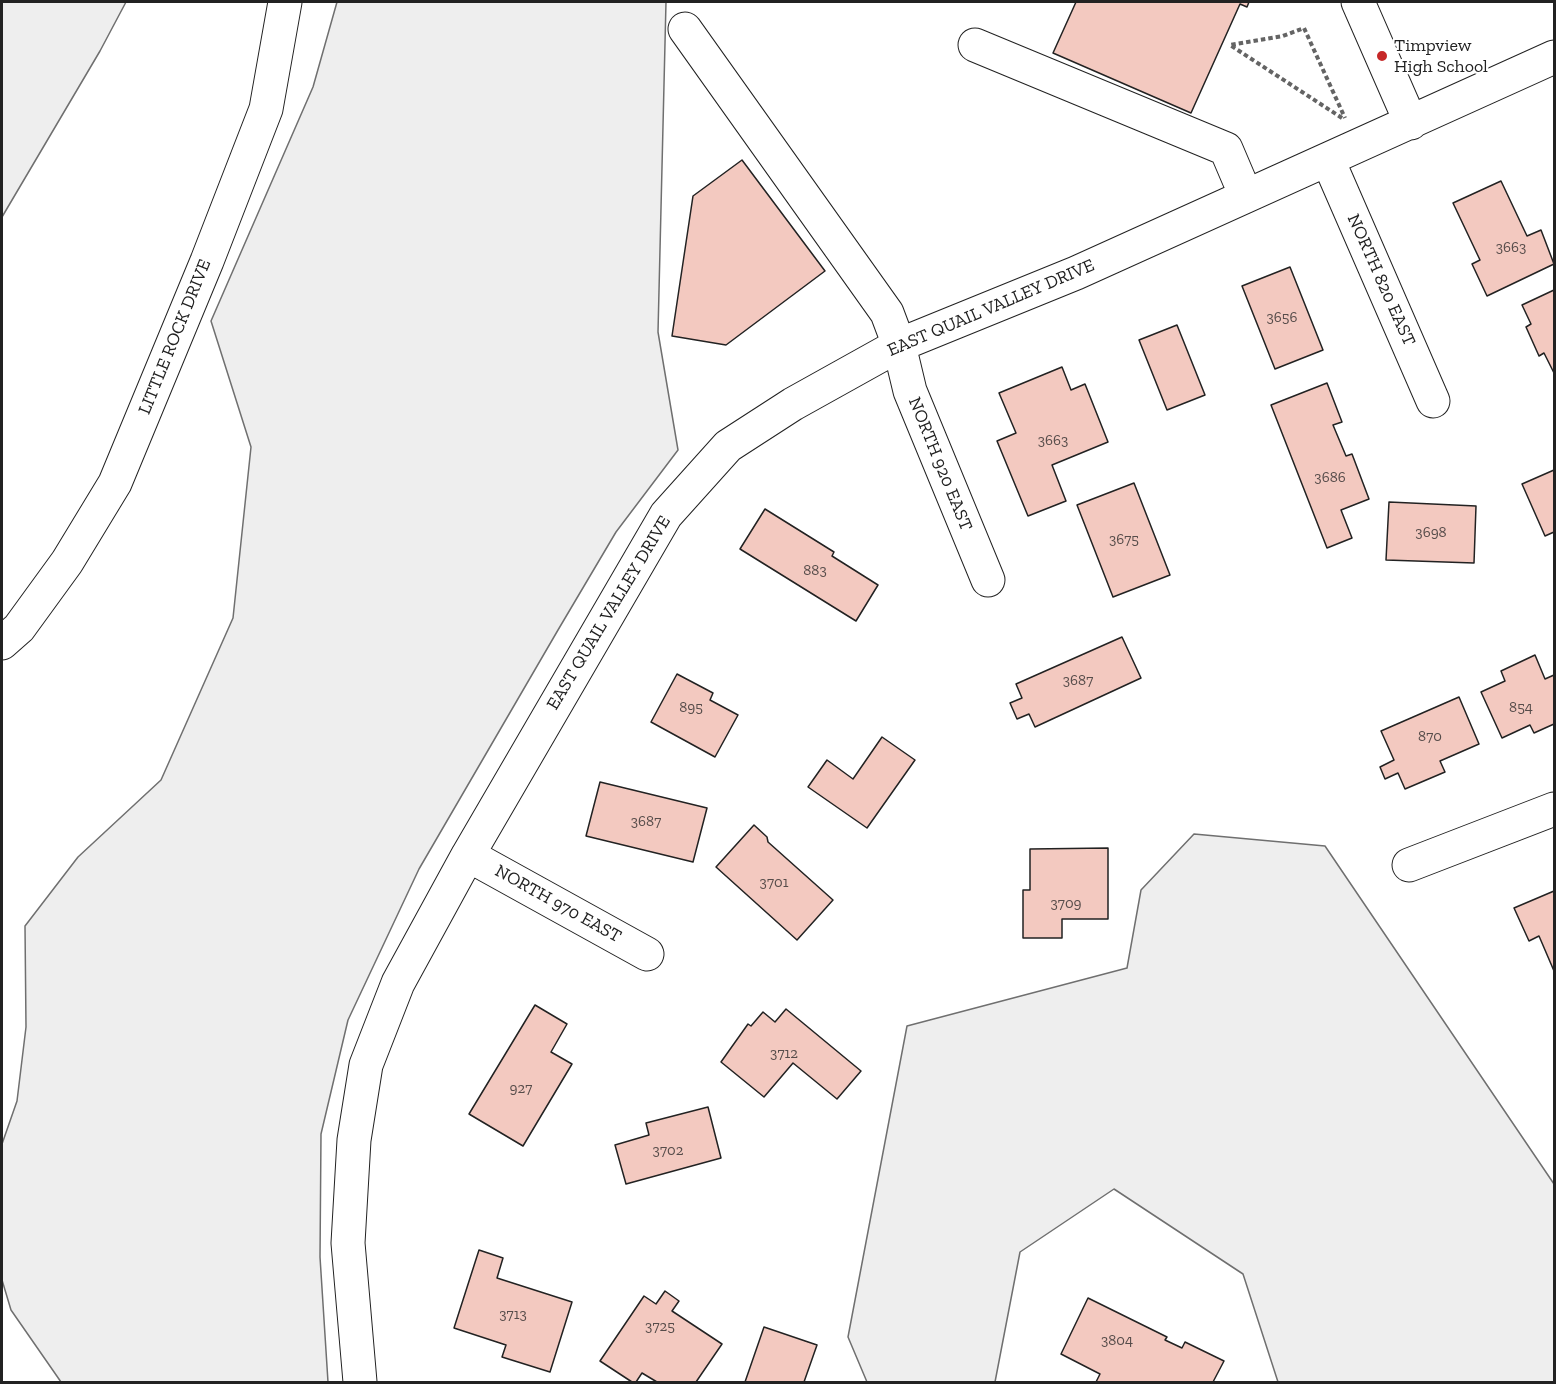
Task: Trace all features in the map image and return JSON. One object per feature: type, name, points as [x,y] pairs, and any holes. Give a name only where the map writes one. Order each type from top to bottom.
[{"type":"street","name":"LITTLE ROCK DRIVE","points":[[2,643],[18,628],[67,562],[115,483],[199,281],[266,109],[285,2]]},
{"type":"street","points":[[1358,2],[1411,123]]},
{"type":"street","name":"NORTH 920 EAST","points":[[685,29],[887,313],[899,345],[910,391],[988,580]]},
{"type":"street","points":[[975,45],[1226,149],[1246,196]]},
{"type":"street","name":"EAST QUAIL VALLEY DRIVE","points":[[360,1383],[348,1243],[354,1140],[366,1065],[398,983],[468,855],[666,515],[728,446],[793,404],[899,345],[1076,273],[1554,57]]},
{"type":"street","name":"NORTH 820 EAST","points":[[1328,160],[1433,401]]},
{"type":"street","points":[[1408,865],[1554,809]]},
{"type":"street","name":"NORTH 970 EAST","points":[[468,855],[647,954]]},
{"type":"path","points":[[1304,28],[1346,120],[1230,45],[1283,36],[1304,28]]},
{"type":"shaded area","points":[[2,2],[126,2],[100,51],[2,217]]},
{"type":"shaded area","points":[[337,2],[666,2],[658,332],[678,450],[616,532],[419,869],[348,1020],[321,1134],[320,1257],[328,1382],[61,1382],[11,1310],[2,1280],[2,1144],[17,1101],[26,1027],[25,926],[78,857],[161,780],[233,618],[251,447],[211,321],[313,87]]},
{"type":"shaded area","points":[[1194,834],[1325,846],[1554,1184],[1554,1382],[1278,1382],[1243,1274],[1114,1189],[1020,1252],[995,1382],[867,1382],[848,1337],[907,1026],[1127,968],[1141,890]]},
{"type":"building","points":[[1076,2],[1249,2],[1247,7],[1240,4],[1191,113],[1053,53]]},
{"type":"building","points":[[742,160],[825,271],[726,345],[672,336],[693,196]]},
{"type":"building","points":[[1501,181],[1527,236],[1541,230],[1554,264],[1487,296],[1472,264],[1480,260],[1453,203]]},
{"type":"building","points":[[1290,267],[1323,350],[1275,369],[1242,286]]},
{"type":"building","points":[[1554,290],[1554,373],[1544,353],[1539,356],[1526,327],[1531,324],[1522,305]]},
{"type":"building","points":[[1177,325],[1205,395],[1167,410],[1139,340]]},
{"type":"building","points":[[1062,367],[1071,390],[1085,384],[1108,442],[1052,465],[1066,501],[1028,516],[997,441],[1016,433],[999,393]]},
{"type":"building","points":[[1327,383],[1342,422],[1333,425],[1346,456],[1352,454],[1369,499],[1341,510],[1352,538],[1327,548],[1271,405]]},
{"type":"building","points":[[1554,470],[1554,532],[1545,536],[1522,484]]},
{"type":"building","points":[[1134,483],[1170,575],[1113,597],[1077,505]]},
{"type":"building","points":[[1389,502],[1476,506],[1474,563],[1386,560]]},
{"type":"building","points":[[765,509],[834,552],[832,556],[878,585],[856,621],[740,549]]},
{"type":"building","points":[[1122,637],[1141,678],[1035,727],[1029,714],[1017,719],[1010,703],[1022,698],[1016,684]]},
{"type":"building","points":[[1535,655],[1545,679],[1554,675],[1554,724],[1534,733],[1530,725],[1502,738],[1481,692],[1505,681],[1501,671]]},
{"type":"building","points":[[677,674],[713,693],[710,700],[738,715],[715,757],[651,722]]},
{"type":"building","points":[[1459,697],[1479,744],[1440,761],[1445,772],[1405,789],[1398,773],[1385,779],[1380,767],[1394,760],[1381,731]]},
{"type":"building","points":[[882,737],[915,760],[867,828],[808,787],[827,760],[853,779]]},
{"type":"building","points":[[600,782],[707,808],[693,862],[586,836]]},
{"type":"building","points":[[754,825],[767,837],[768,842],[833,900],[797,940],[716,867]]},
{"type":"building","points":[[1108,848],[1108,919],[1062,919],[1062,938],[1023,938],[1023,890],[1030,890],[1030,849]]},
{"type":"building","points":[[1554,891],[1554,971],[1539,936],[1529,941],[1514,908]]},
{"type":"building","points":[[535,1005],[567,1024],[551,1052],[572,1064],[523,1146],[469,1114]]},
{"type":"building","points":[[786,1009],[861,1071],[837,1099],[793,1063],[764,1097],[721,1062],[748,1024],[751,1026],[763,1012],[775,1022]]},
{"type":"building","points":[[708,1107],[721,1158],[626,1184],[615,1145],[649,1135],[646,1123]]},
{"type":"building","points":[[479,1250],[503,1258],[497,1278],[572,1302],[550,1372],[502,1357],[506,1345],[454,1328]]},
{"type":"building","points":[[665,1291],[679,1301],[672,1311],[722,1344],[696,1382],[657,1382],[642,1373],[636,1382],[632,1382],[600,1361],[644,1296],[656,1304]]},
{"type":"building","points":[[1088,1298],[1167,1337],[1165,1340],[1182,1348],[1185,1342],[1224,1361],[1213,1382],[1096,1382],[1100,1374],[1061,1354]]},
{"type":"building","points":[[764,1327],[817,1345],[804,1382],[745,1382]]},
{"type":"place","name":"Timpview High School","points":[[1382,56]]}]
